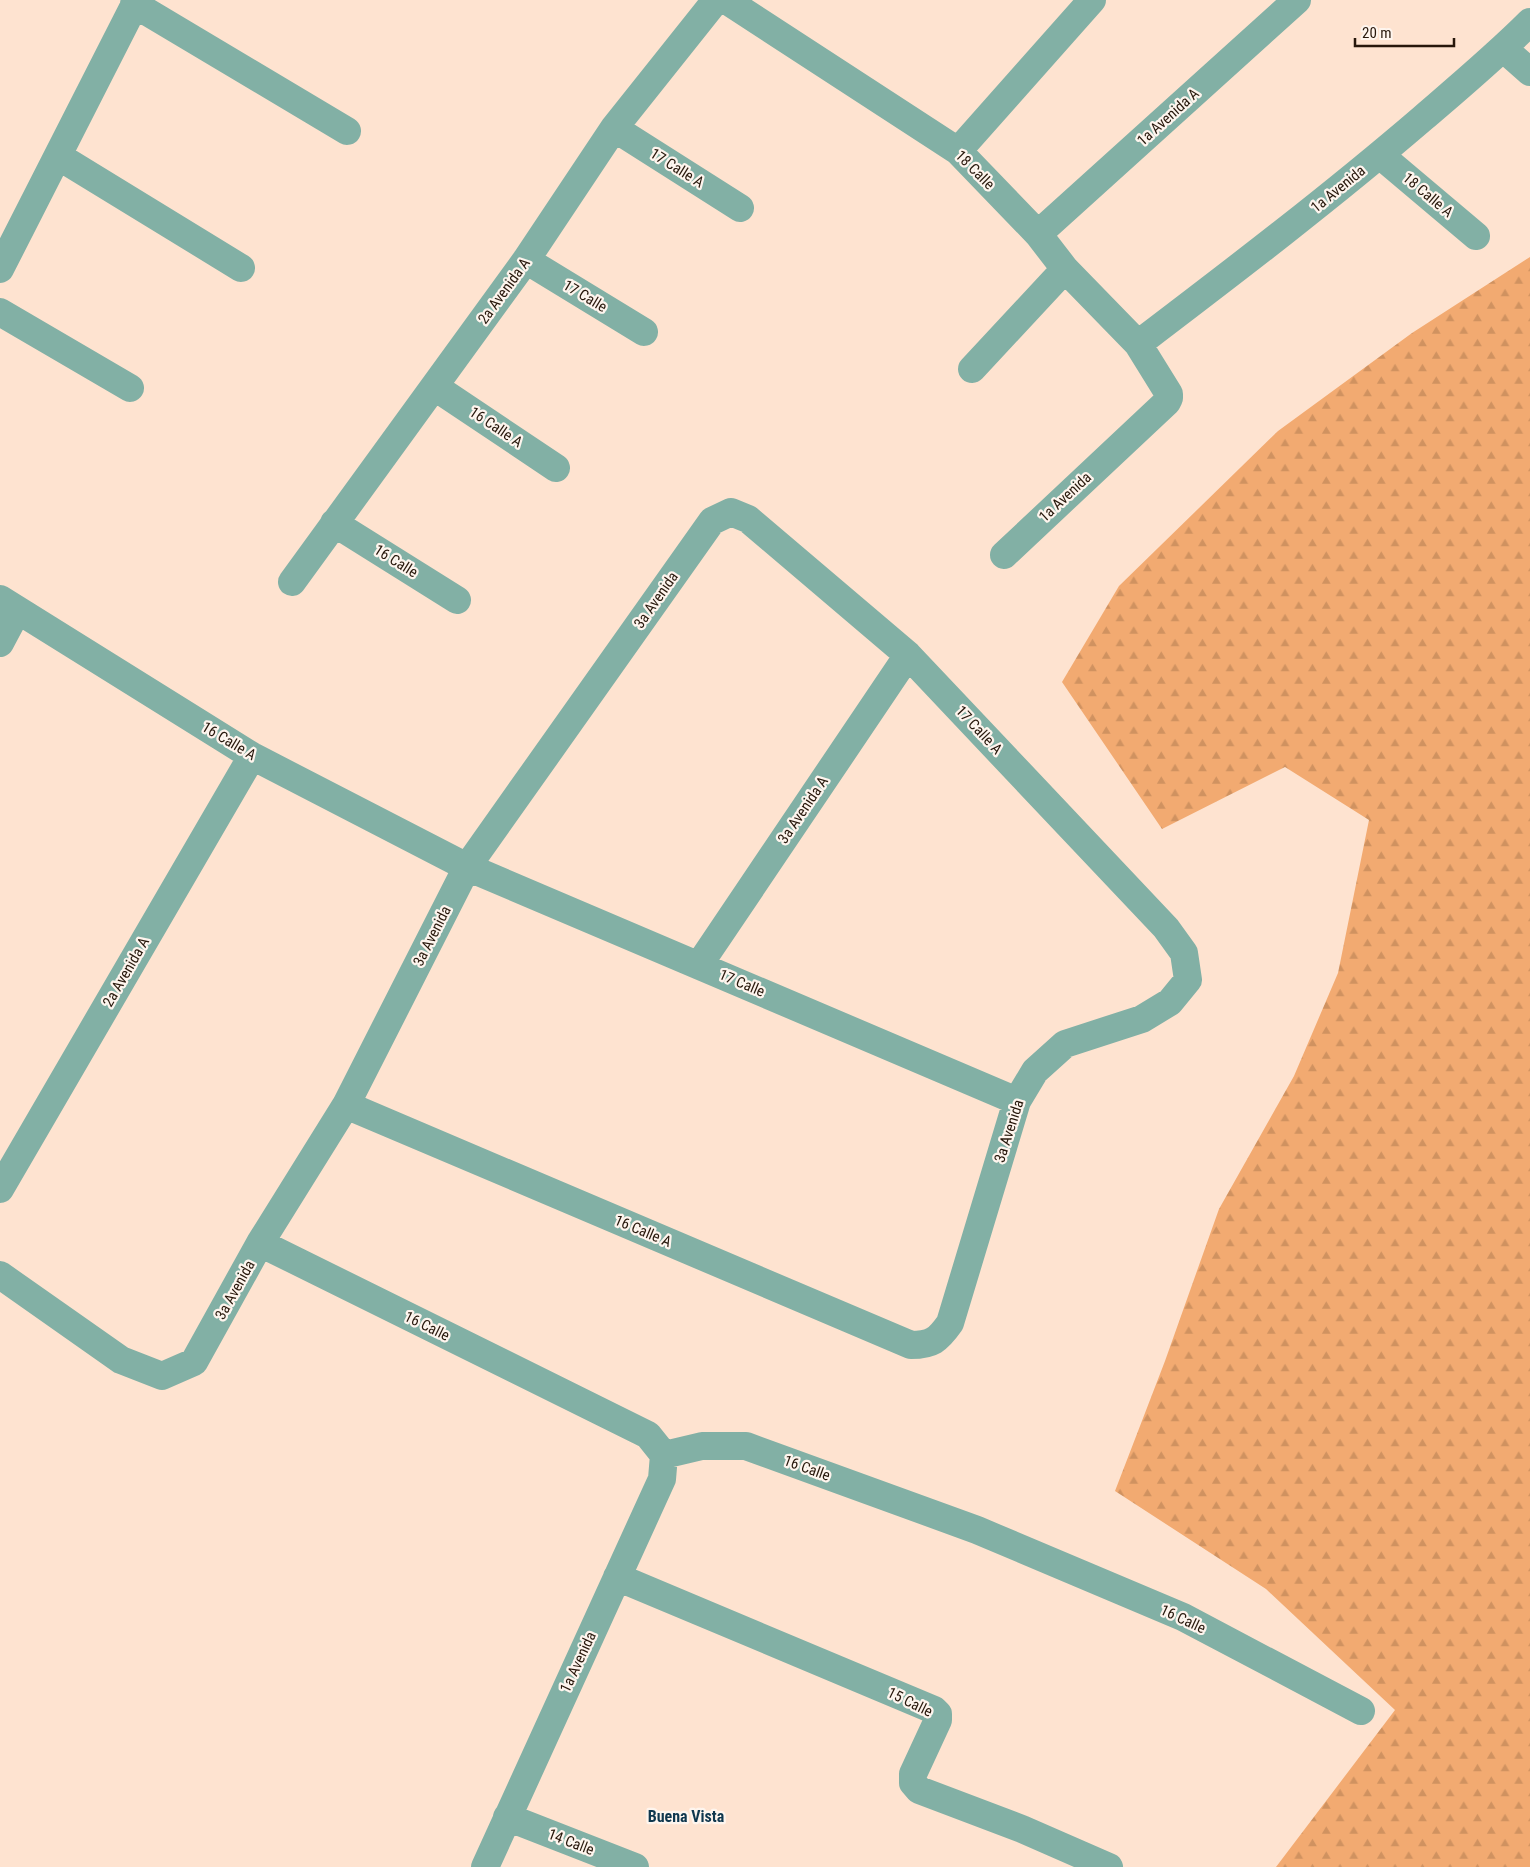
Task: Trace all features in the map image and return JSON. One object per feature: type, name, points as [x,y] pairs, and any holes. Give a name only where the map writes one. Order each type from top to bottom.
[{"type":"street","name":"2a Avenida A","points":[[292,582],[526,260],[614,128],[716,0]]},
{"type":"street","name":"18 Calle","points":[[726,0],[958,151],[1038,234],[1065,269],[1138,344],[1169,394],[1169,398]]},
{"type":"street","points":[[958,151],[1092,0]]},
{"type":"street","name":"1a Avenida A","points":[[1038,234],[1297,0]]},
{"type":"street","points":[[0,269],[135,2],[347,131]]},
{"type":"street","name":"1a Avenida","points":[[1138,344],[1283,234],[1380,155],[1504,49],[1530,22]]},
{"type":"street","points":[[1504,49],[1530,72]]},
{"type":"street","name":"17 Calle A","points":[[614,128],[740,208]]},
{"type":"street","name":"18 Calle A","points":[[1380,155],[1476,236]]},
{"type":"street","points":[[58,156],[241,268]]},
{"type":"street","name":"17 Calle","points":[[526,260],[644,332]]},
{"type":"street","points":[[972,368],[1065,269]]},
{"type":"street","points":[[0,312],[130,388]]},
{"type":"street","name":"16 Calle A","points":[[435,387],[556,468]]},
{"type":"street","name":"1a Avenida","points":[[1004,555],[1169,398]]},
{"type":"street","name":"17 Calle A","points":[[731,512],[748,519],[908,655],[1166,928],[1184,953],[1188,980]]},
{"type":"street","name":"3a Avenida","points":[[0,1275],[121,1360],[162,1376],[194,1362],[260,1243],[346,1105],[467,867],[712,521],[731,512]]},
{"type":"street","name":"16 Calle","points":[[334,523],[457,600]]},
{"type":"street","points":[[0,643],[9,605]]},
{"type":"street","name":"16 Calle A","points":[[9,605],[252,756],[467,867]]},
{"type":"street","name":"3a Avenida A","points":[[698,965],[908,655]]},
{"type":"street","name":"2a Avenida A","points":[[0,1188],[252,756]]},
{"type":"street","name":"17 Calle","points":[[467,867],[1017,1101]]},
{"type":"street","name":"3a Avenida","points":[[940,1337],[950,1323],[1017,1101],[1035,1070],[1065,1044],[1142,1019],[1170,1002],[1188,980]]},
{"type":"street","name":"16 Calle A","points":[[346,1105],[911,1344],[925,1345],[940,1337]]},
{"type":"street","name":"16 Calle","points":[[260,1243],[648,1435],[664,1454],[702,1446],[746,1446],[977,1530],[1183,1617],[1361,1711]]},
{"type":"street","name":"1a Avenida","points":[[485,1867],[662,1479],[664,1454]]},
{"type":"street","name":"15 Calle","points":[[617,1577],[934,1710],[938,1714],[938,1720],[913,1774],[913,1783],[919,1790],[1022,1829],[1109,1867]]},
{"type":"street","name":"14 Calle","points":[[507,1817],[635,1867]]},
{"type":"green space","points":[[1530,257],[1530,1867],[1276,1867],[1395,1710],[1266,1589],[1115,1491],[1165,1361],[1219,1209],[1294,1076],[1338,973],[1369,820],[1285,767],[1162,829],[1062,682],[1119,586],[1278,431],[1412,333]]},
{"type":"district","name":"Buena Vista","points":[[686,1816]]}]
